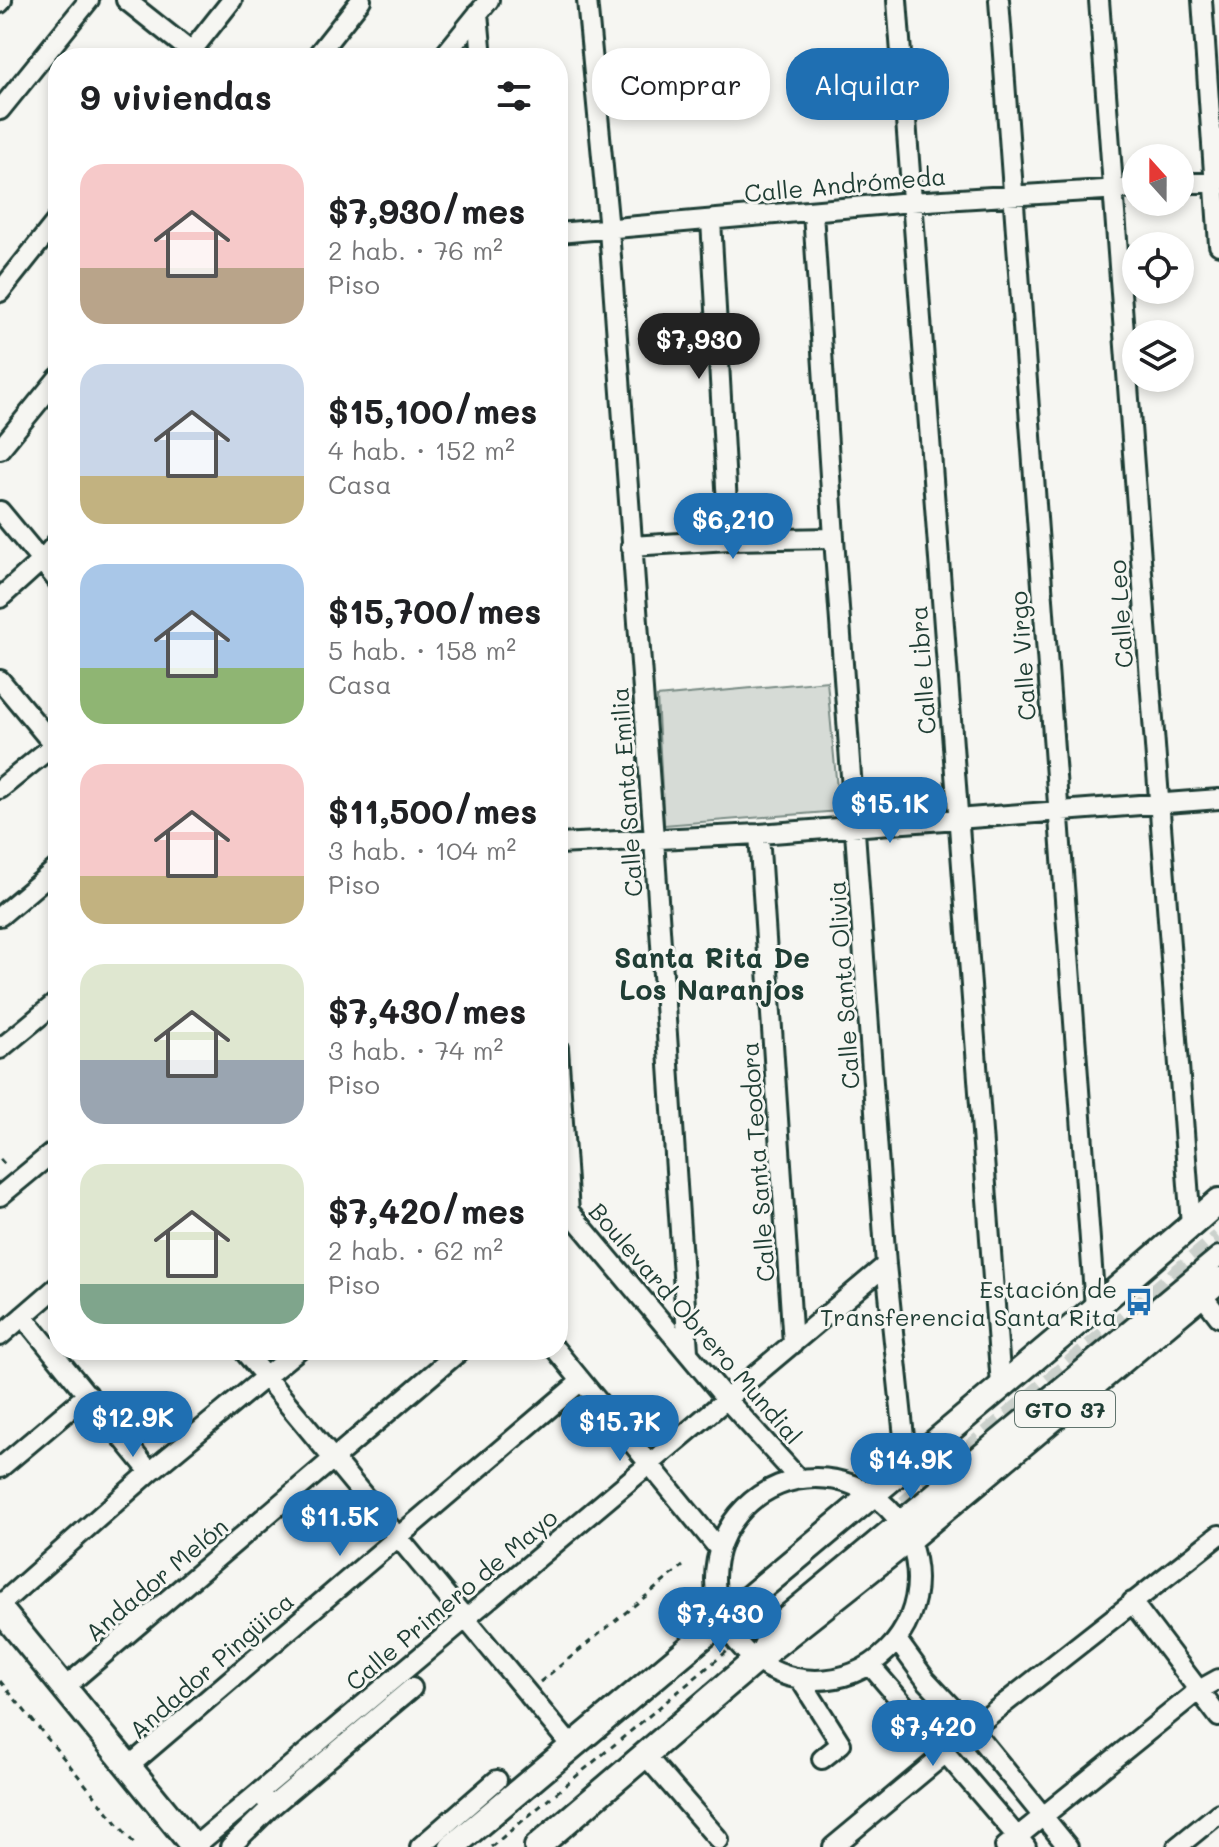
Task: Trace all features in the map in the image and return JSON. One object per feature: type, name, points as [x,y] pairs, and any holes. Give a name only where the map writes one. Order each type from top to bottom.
[{"type":"main road","name":"GTO 37","points":[[452,1847],[1219,1201]]},
{"type":"main road","name":"GTO 37","points":[[537,1847],[756,1660],[905,1521],[1210,1288]]},
{"type":"main road","points":[[0,1607],[194,1847]]},
{"type":"street","points":[[50,48],[89,0]]},
{"type":"street","points":[[126,0],[183,48]]},
{"type":"street","points":[[198,48],[232,0]]},
{"type":"street","points":[[323,48],[361,0]]},
{"type":"street","name":"Calle Santa Emilia","points":[[587,0],[609,230],[688,1351]]},
{"type":"street","name":"Calle Libra","points":[[897,0],[1001,1385]]},
{"type":"street","name":"Calle Virgo","points":[[999,0],[1095,1308]]},
{"type":"street","name":"Calle Leo","points":[[1099,0],[1191,1225]]},
{"type":"street","points":[[1202,0],[1219,245]]},
{"type":"street","points":[[450,48],[484,7]]},
{"type":"street","points":[[482,48],[484,7]]},
{"type":"street","points":[[0,110],[48,51]]},
{"type":"street","points":[[1194,183],[1217,182]]},
{"type":"street","name":"Calle Andrómeda","points":[[568,232],[911,202],[1122,189]]},
{"type":"street","name":"Calle Santa Olivia","points":[[813,212],[886,1265],[907,1466]]},
{"type":"street","points":[[711,220],[729,540]]},
{"type":"street","points":[[0,292],[48,232]]},
{"type":"street","points":[[0,449],[48,390]]},
{"type":"street","points":[[0,511],[48,569]]},
{"type":"street","points":[[631,546],[834,538]]},
{"type":"street","points":[[0,598],[48,553]]},
{"type":"street","points":[[0,680],[48,738]]},
{"type":"street","points":[[0,789],[48,754]]},
{"type":"street","points":[[568,843],[759,834],[1219,799]]},
{"type":"street","name":"Calle Santa Teodora","points":[[759,834],[793,1344]]},
{"type":"street","points":[[0,916],[48,875]]},
{"type":"street","points":[[0,1049],[48,1009]]},
{"type":"street","points":[[0,1196],[48,1156]]},
{"type":"street","name":"Boulevard Obrero Mundial","points":[[568,1210],[727,1400],[799,1479]]},
{"type":"street","points":[[905,1521],[1219,1256]]},
{"type":"street","name":"Calle Primero de Mayo","points":[[194,1847],[886,1265]]},
{"type":"street","points":[[1210,1288],[1219,1317]]},
{"type":"street","points":[[0,1336],[48,1295]]},
{"type":"street","points":[[23,1316],[48,1346]]},
{"type":"street","points":[[60,1360],[150,1472]]},
{"type":"street","points":[[251,1360],[572,1747]]},
{"type":"street","points":[[0,1607],[150,1472],[286,1360]]},
{"type":"street","name":"Andador Melón","points":[[64,1688],[449,1360]]},
{"type":"street","points":[[564,1360],[719,1549]]},
{"type":"street","name":"Andador Pingüica","points":[[128,1767],[580,1382]]},
{"type":"street","points":[[0,1468],[88,1394]]},
{"type":"street","name":"Boulevard Obrero Mundial","points":[[723,1620],[715,1585],[719,1549],[731,1523],[749,1502],[773,1487],[799,1479],[838,1479],[873,1494]]},
{"type":"street","points":[[723,1620],[737,1643],[756,1660],[777,1672],[800,1679],[824,1680],[848,1675],[870,1665],[897,1640],[911,1616],[917,1591],[917,1564],[905,1521],[873,1494]]},
{"type":"street","points":[[972,1729],[1219,1535]]},
{"type":"street","points":[[1132,1602],[1219,1717]]},
{"type":"street","points":[[897,1640],[926,1680],[972,1729],[1068,1847]]},
{"type":"street","points":[[870,1665],[947,1752],[1016,1843],[1043,1816],[1199,1690],[1219,1679]]},
{"type":"street","points":[[800,1679],[841,1744],[822,1759]]},
{"type":"street","points":[[230,1847],[271,1807],[412,1688]]},
{"type":"street","points":[[833,1847],[947,1752]]},
{"type":"street","points":[[645,1755],[719,1840]]},
{"type":"street","points":[[420,1847],[497,1780]]},
{"type":"street","points":[[259,1792],[271,1807]]},
{"type":"street","points":[[1177,1847],[1219,1813]]},
{"type":"path","points":[[528,1691],[683,1566]]},
{"type":"path","points":[[491,1847],[754,1628]]},
{"type":"path","points":[[0,1681],[137,1847]]},
{"type":"shaded area","points":[[827,681],[839,811],[664,825],[657,697]]},
{"type":"tunnel","points":[[905,1504],[1219,1238]]},
{"type":"place","name":"Estación de Transferencia Santa Rita","points":[[1139,1302]]},
{"type":"district","name":"Santa Rita De Los Naranjos","points":[[712,973]]}]
